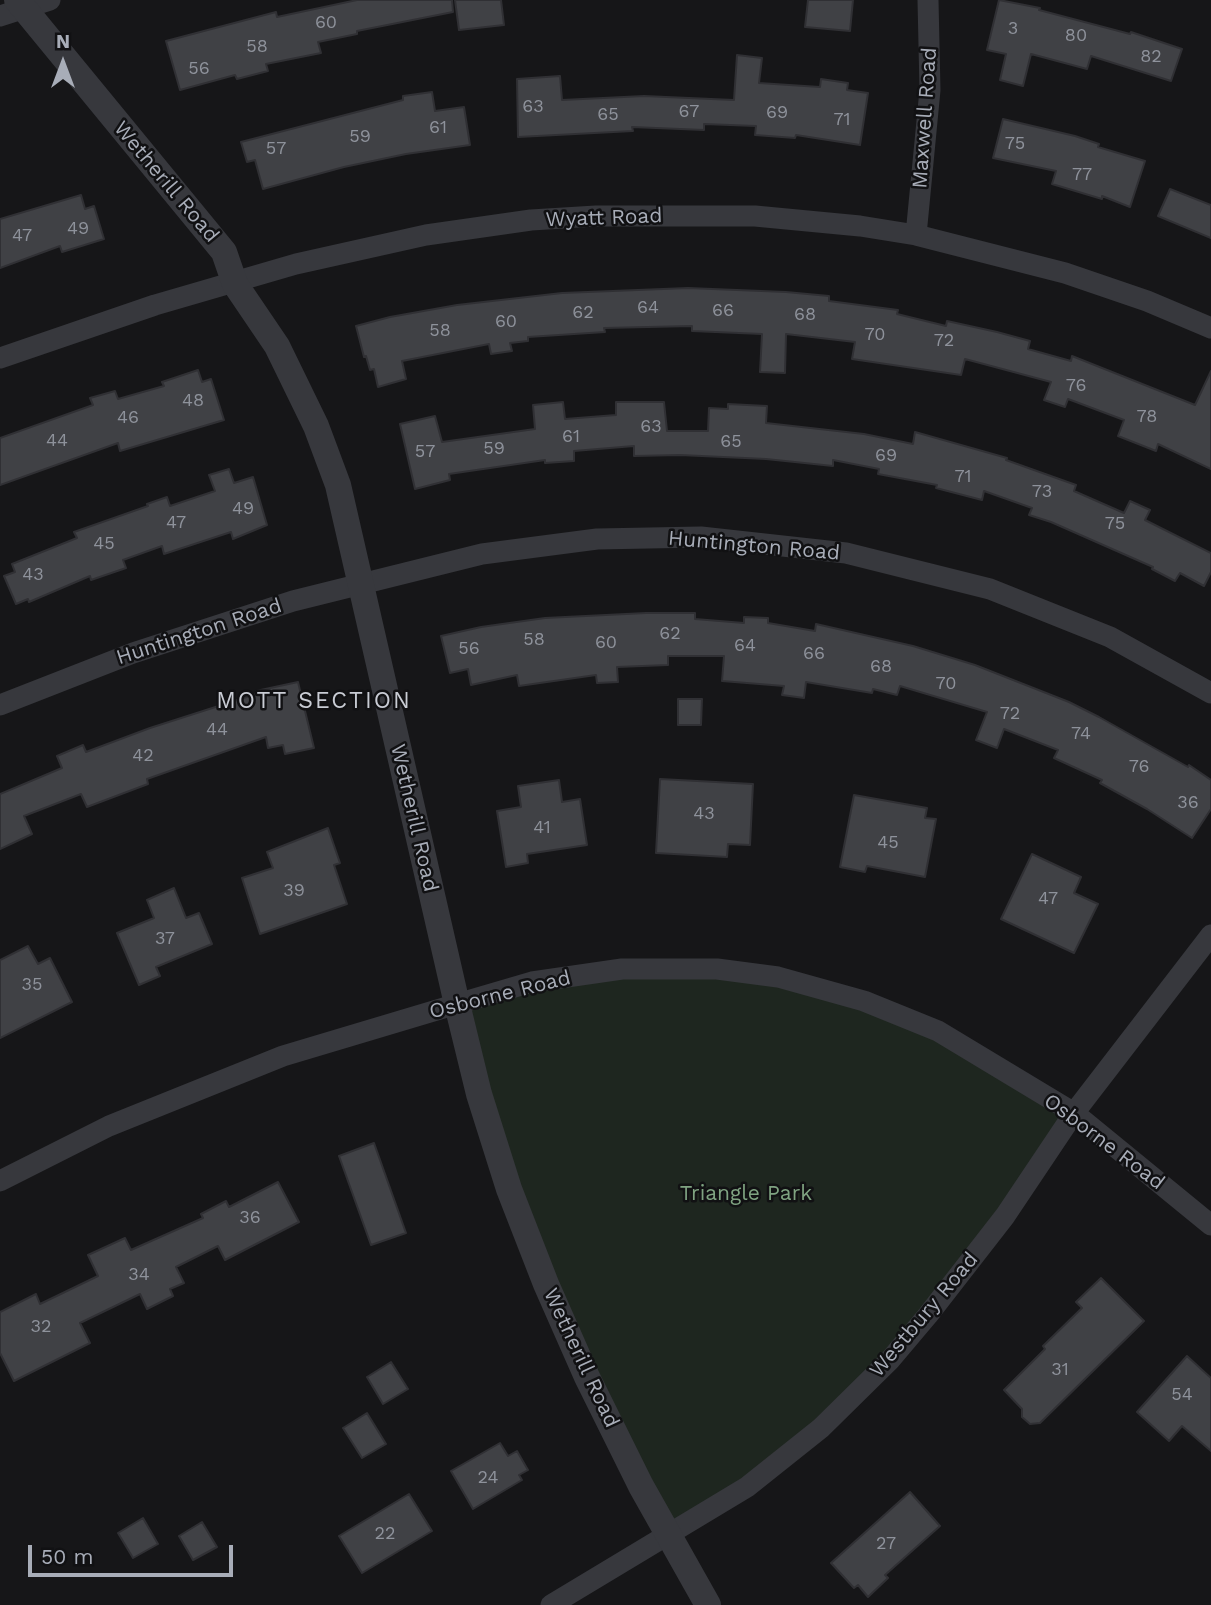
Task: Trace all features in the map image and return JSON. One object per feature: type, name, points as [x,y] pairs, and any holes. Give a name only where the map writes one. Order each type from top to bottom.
[{"type":"street","points":[[13,8],[50,0]]},
{"type":"street","name":"Maxwell Road","points":[[916,235],[930,90],[929,0]]},
{"type":"street","name":"Wetherill Road","points":[[13,8],[224,252],[235,284],[277,346],[316,426],[338,485],[457,1004],[479,1094],[509,1189],[546,1284],[587,1377],[641,1486],[708,1605]]},
{"type":"street","name":"Wyatt Road","points":[[0,358],[155,305],[235,284],[296,264],[426,234],[531,220],[596,216],[755,216],[860,226],[916,235],[1065,273],[1147,301],[1211,328]]},
{"type":"street","name":"Huntington Road","points":[[0,705],[133,653],[293,601],[482,554],[597,539],[701,537],[846,553],[990,589],[1110,637],[1211,693]]},
{"type":"street","name":"Westbury Road","points":[[551,1605],[747,1487],[821,1428],[890,1360],[1005,1216],[1074,1113],[1211,935]]},
{"type":"street","name":"Osborne Road","points":[[0,1181],[109,1126],[283,1056],[457,1004],[533,982],[622,969],[717,969],[778,977],[864,1001],[938,1031],[1074,1113],[1211,1225]]},
{"type":"green space","name":"Triangle Park","points":[[722,970],[864,1001],[1074,1113],[1005,1216],[821,1428],[670,1535],[587,1377],[457,1004],[532,982]]},
{"type":"building","points":[[357,0],[452,0],[453,12],[357,31],[357,34],[318,42],[321,53],[266,64],[268,71],[237,79],[235,75],[180,90],[166,41],[276,12],[277,17]]},
{"type":"building","points":[[455,0],[501,0],[504,25],[459,30]]},
{"type":"building","points":[[808,0],[853,0],[850,31],[805,27]]},
{"type":"building","points":[[999,0],[1040,8],[1039,10],[1130,34],[1131,32],[1182,49],[1171,81],[1091,56],[1087,69],[1031,54],[1023,86],[1000,80],[1006,54],[987,50]]},
{"type":"building","points":[[737,55],[762,58],[759,83],[820,87],[821,79],[848,83],[847,90],[868,93],[860,145],[796,135],[795,138],[755,135],[756,126],[704,124],[704,130],[632,127],[633,131],[518,137],[517,79],[560,76],[562,100],[644,96],[734,100]]},
{"type":"building","points":[[432,92],[435,111],[464,107],[470,145],[406,154],[344,167],[263,189],[255,160],[247,162],[241,142],[403,100],[403,96]]},
{"type":"building","points":[[1003,119],[1075,136],[1099,144],[1098,147],[1145,161],[1130,207],[1102,196],[1102,199],[1052,184],[1056,171],[993,158]]},
{"type":"building","points":[[1170,189],[1211,205],[1211,238],[1158,216]]},
{"type":"building","points":[[81,195],[85,209],[94,206],[104,239],[62,252],[60,246],[0,268],[0,219]]},
{"type":"building","points":[[688,288],[829,296],[829,301],[898,310],[897,314],[946,326],[947,321],[997,332],[1030,341],[1028,349],[1071,361],[1072,356],[1195,405],[1211,371],[1211,469],[1158,444],[1156,451],[1118,436],[1124,420],[1068,399],[1065,407],[1044,400],[1051,382],[965,359],[961,375],[852,359],[855,342],[786,334],[785,373],[760,372],[762,334],[692,331],[692,326],[604,328],[605,332],[528,337],[528,341],[510,343],[512,351],[491,354],[489,344],[402,361],[406,379],[378,387],[374,369],[370,370],[366,356],[364,357],[356,326],[457,305],[562,293]]},
{"type":"building","points":[[198,370],[202,382],[211,379],[224,420],[120,451],[118,443],[0,485],[0,438],[93,405],[90,398],[115,391],[118,399],[164,386],[162,382]]},
{"type":"building","points":[[563,402],[565,419],[616,415],[616,402],[664,402],[667,431],[708,431],[709,408],[728,409],[728,404],[767,406],[766,423],[864,434],[913,444],[915,432],[1007,458],[1006,460],[1076,485],[1074,491],[1124,513],[1130,501],[1150,510],[1145,520],[1211,553],[1211,572],[1204,586],[1180,573],[1175,581],[1152,569],[1153,567],[1029,515],[1032,508],[984,491],[982,500],[936,488],[937,485],[878,474],[879,469],[833,460],[833,466],[766,459],[634,456],[634,446],[574,451],[574,461],[545,463],[545,460],[449,474],[450,480],[415,489],[400,424],[435,416],[442,442],[535,429],[533,405]]},
{"type":"building","points":[[229,469],[234,483],[253,477],[267,525],[233,539],[231,532],[164,554],[162,546],[123,560],[126,568],[91,580],[90,576],[29,602],[28,599],[16,604],[4,576],[15,572],[12,564],[77,538],[74,532],[148,506],[147,504],[167,497],[170,506],[215,491],[209,475]]},
{"type":"building","points":[[695,613],[695,619],[744,623],[744,617],[768,618],[768,623],[815,631],[816,624],[913,646],[975,665],[1069,702],[1188,767],[1189,765],[1211,780],[1211,809],[1192,838],[1100,783],[1102,780],[1054,758],[1058,750],[1004,729],[997,748],[976,740],[987,712],[900,686],[897,695],[873,689],[872,693],[806,682],[804,698],[782,695],[784,686],[722,681],[724,656],[668,656],[668,665],[617,667],[618,682],[597,683],[596,675],[519,686],[517,675],[471,685],[468,669],[450,673],[441,636],[545,618]]},
{"type":"building","points":[[298,682],[314,748],[285,754],[283,745],[268,748],[266,737],[147,779],[148,784],[87,807],[81,794],[24,816],[32,834],[0,849],[0,794],[62,768],[57,756],[83,745],[86,752],[256,694],[256,691]]},
{"type":"building","points":[[678,699],[702,699],[701,725],[678,725]]},
{"type":"building","points":[[660,779],[753,784],[750,845],[728,844],[727,857],[656,853]]},
{"type":"building","points":[[559,780],[562,802],[580,799],[587,845],[527,854],[528,863],[506,867],[497,811],[521,807],[518,786]]},
{"type":"building","points":[[854,795],[927,808],[925,818],[936,819],[925,877],[867,866],[865,872],[840,867]]},
{"type":"building","points":[[328,828],[340,863],[334,865],[347,904],[260,934],[242,878],[273,868],[267,852]]},
{"type":"building","points":[[1032,854],[1081,877],[1074,893],[1098,904],[1074,953],[1001,919]]},
{"type":"building","points":[[174,888],[186,918],[199,913],[212,944],[156,967],[160,976],[139,985],[117,933],[154,918],[147,900]]},
{"type":"building","points":[[28,946],[38,964],[50,958],[72,1002],[0,1038],[0,960]]},
{"type":"building","points":[[374,1143],[406,1233],[371,1245],[339,1156]]},
{"type":"building","points":[[278,1182],[299,1222],[225,1260],[218,1246],[176,1267],[184,1283],[170,1289],[173,1296],[147,1309],[140,1294],[80,1323],[90,1343],[14,1381],[0,1353],[0,1312],[36,1294],[40,1304],[98,1276],[88,1255],[125,1238],[131,1250],[203,1218],[201,1214],[226,1201],[229,1207]]},
{"type":"building","points":[[1101,1278],[1144,1321],[1040,1423],[1030,1424],[1022,1417],[1022,1409],[1004,1390],[1082,1308],[1076,1302]]},
{"type":"building","points":[[1187,1356],[1211,1378],[1211,1451],[1182,1426],[1169,1441],[1137,1412]]},
{"type":"building","points":[[391,1362],[408,1389],[383,1404],[367,1377]]},
{"type":"building","points":[[367,1413],[386,1444],[362,1458],[343,1428]]},
{"type":"building","points":[[500,1443],[508,1456],[517,1451],[528,1470],[519,1475],[522,1480],[473,1509],[451,1471]]},
{"type":"building","points":[[910,1492],[940,1526],[885,1575],[888,1578],[868,1597],[858,1585],[854,1588],[831,1563]]},
{"type":"building","points":[[409,1494],[432,1531],[362,1573],[339,1536]]},
{"type":"building","points":[[143,1518],[158,1544],[133,1558],[118,1533]]},
{"type":"building","points":[[202,1522],[217,1547],[193,1560],[179,1536]]},
{"type":"district","name":"MOTT SECTION","points":[[314,701]]}]
